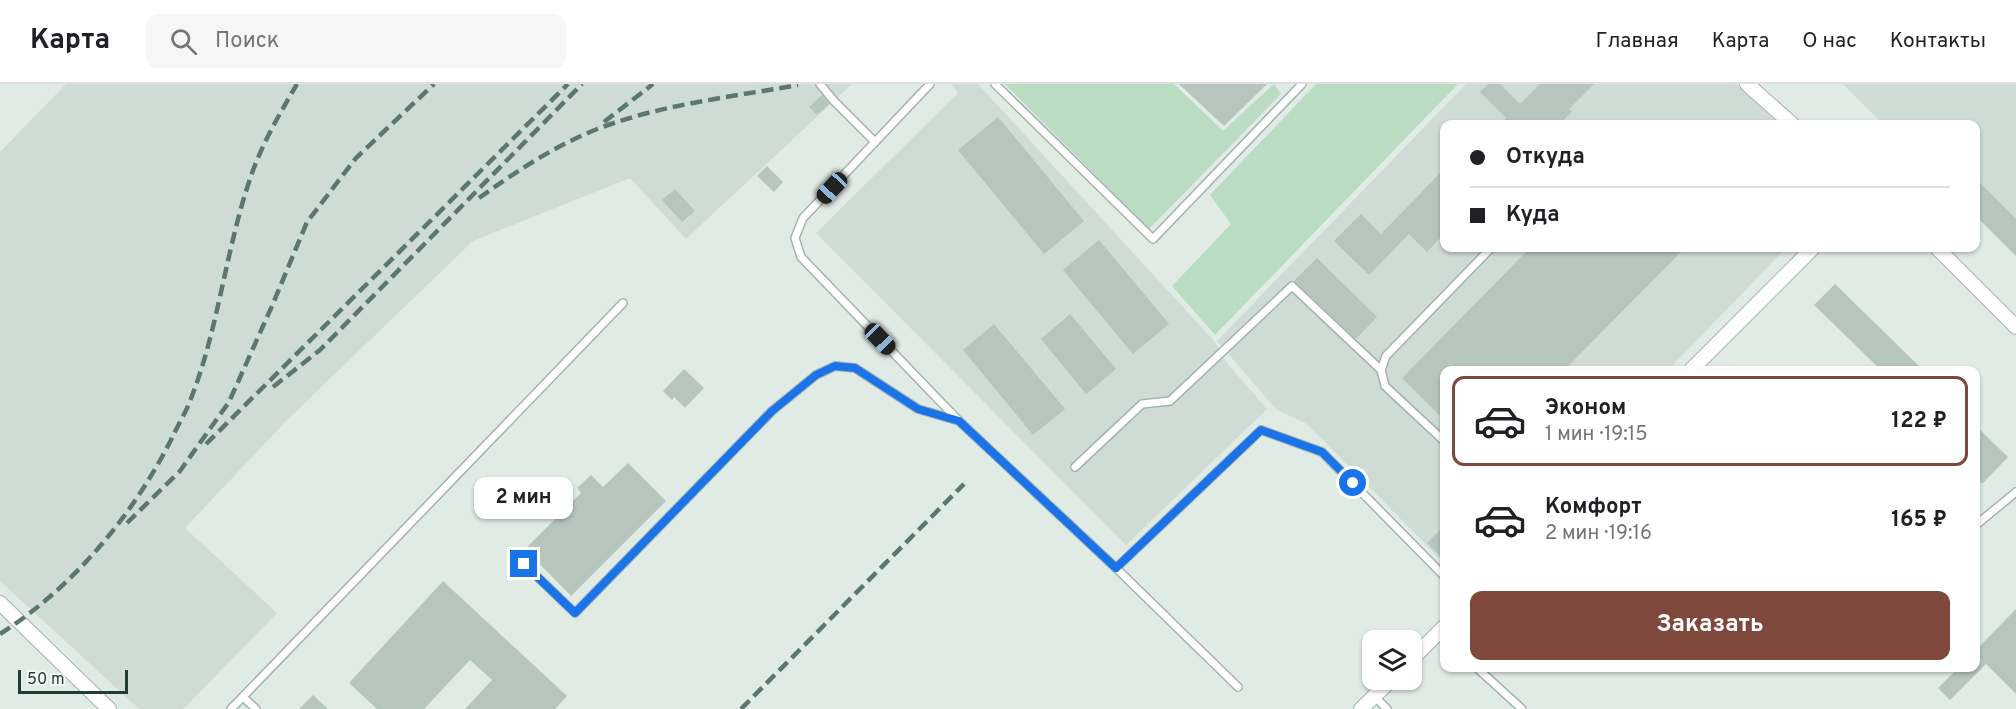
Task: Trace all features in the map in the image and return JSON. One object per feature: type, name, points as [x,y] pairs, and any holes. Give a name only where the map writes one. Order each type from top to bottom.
[{"type":"street","points":[[1747,84],[1788,120]]},
{"type":"street","points":[[1695,366],[1810,252]]},
{"type":"street","points":[[1940,252],[2016,327]]},
{"type":"street","points":[[0,603],[109,709]]},
{"type":"street","points":[[1422,649],[1440,631]]},
{"type":"street","points":[[1361,709],[1380,690]]},
{"type":"lane","points":[[820,84],[875,142]]},
{"type":"lane","points":[[930,84],[803,218],[795,238],[801,257],[959,421],[1116,568],[1238,687]]},
{"type":"lane","points":[[995,84],[1153,239],[1302,84]]},
{"type":"lane","points":[[1381,370],[1386,356],[1487,252]]},
{"type":"lane","points":[[1075,467],[1142,404],[1170,401],[1292,286],[1381,370],[1385,386],[1440,437]]},
{"type":"lane","points":[[231,709],[623,303]]},
{"type":"lane","points":[[524,564],[575,613],[772,411],[816,375],[835,366],[855,368],[918,409],[959,421]]},
{"type":"lane","points":[[1116,568],[1261,430],[1322,452],[1440,572]]},
{"type":"lane","points":[[1980,522],[2016,492]]},
{"type":"lane","points":[[1481,672],[1522,709]]},
{"type":"lane","points":[[243,696],[256,709]]},
{"type":"lane","points":[[1374,696],[1387,709]]},
{"type":"shaded area","points":[[66,84],[852,84],[686,239],[630,178],[473,241],[286,421],[185,528],[277,613],[183,709],[139,709],[0,581],[0,152]]},
{"type":"shaded area","points":[[951,84],[978,84],[1215,342],[1226,362],[1267,409],[1126,545],[816,233],[958,93]]},
{"type":"shaded area","points":[[1466,84],[1736,84],[1775,120],[1440,120],[1440,252],[1782,252],[1672,366],[1440,366],[1440,559],[1307,424],[1277,410],[1217,341]]},
{"type":"shaded area","points":[[1843,84],[2016,84],[2016,256],[1980,220],[1980,120],[1879,120]]},
{"type":"green space","points":[[1005,84],[1174,84],[1223,131],[1274,84],[1281,94],[1149,229]]},
{"type":"green space","points":[[1316,84],[1458,84],[1215,335],[1172,286],[1231,224],[1210,195]]},
{"type":"building","points":[[1179,84],[1267,84],[1224,126]]},
{"type":"building","points":[[1488,84],[1500,84],[1520,104],[1540,84],[1594,84],[1569,109],[1572,112],[1563,120],[1504,120],[1506,118],[1480,92]]},
{"type":"building","points":[[822,95],[829,104],[817,115],[809,107]]},
{"type":"building","points":[[998,117],[1084,221],[1044,254],[958,150]]},
{"type":"building","points":[[767,166],[783,182],[774,192],[757,176]]},
{"type":"building","points":[[1440,173],[1440,238],[1427,252],[1409,234],[1369,275],[1334,241],[1361,214],[1381,234]]},
{"type":"building","points":[[1980,183],[2016,219],[2016,256],[1980,220]]},
{"type":"building","points":[[675,189],[695,211],[682,222],[662,200]]},
{"type":"building","points":[[1099,240],[1169,324],[1133,354],[1063,270]]},
{"type":"building","points":[[1526,252],[1681,252],[1568,366],[1440,366],[1440,416],[1402,378]]},
{"type":"building","points":[[1317,258],[1377,317],[1356,339],[1294,281]]},
{"type":"building","points":[[1835,284],[1919,366],[1877,366],[1814,305]]},
{"type":"building","points":[[1070,314],[1116,369],[1086,394],[1041,339]]},
{"type":"building","points":[[994,324],[1065,409],[1033,435],[963,350]]},
{"type":"building","points":[[684,369],[704,388],[685,408],[674,397],[672,400],[663,391]]},
{"type":"building","points":[[1980,430],[2008,457],[1982,484],[1980,482]]},
{"type":"building","points":[[628,463],[666,501],[571,596],[525,549],[581,493],[577,488],[591,475],[603,487]]},
{"type":"building","points":[[1440,530],[1440,556],[1427,543]]},
{"type":"building","points":[[443,581],[567,696],[555,709],[465,709],[492,680],[470,660],[424,709],[377,709],[349,683]]},
{"type":"building","points":[[2016,609],[2016,694],[1986,664],[1980,670],[1980,646]]},
{"type":"building","points":[[1954,672],[1978,672],[1950,700],[1938,688]]},
{"type":"building","points":[[313,695],[328,709],[299,709]]},
{"type":"railway","points":[[0,634],[53,594],[78,570],[122,519],[158,463],[187,409],[200,374],[253,169],[270,132],[297,84]]},
{"type":"railway","points":[[127,523],[180,471],[229,402],[307,222],[356,158],[434,84]]},
{"type":"railway","points":[[206,444],[568,84]]},
{"type":"railway","points":[[273,387],[320,350],[582,84]]},
{"type":"railway","points":[[604,122],[653,84]]},
{"type":"railway","points":[[479,198],[544,155],[578,137],[614,123],[682,105],[798,85]]},
{"type":"railway","points":[[741,709],[964,484]]},
{"type":"route","points":[[524,564],[575,613],[772,411],[816,375],[835,366],[855,368],[918,409],[959,421],[1116,568],[1261,430],[1322,452],[1353,483]]}]
